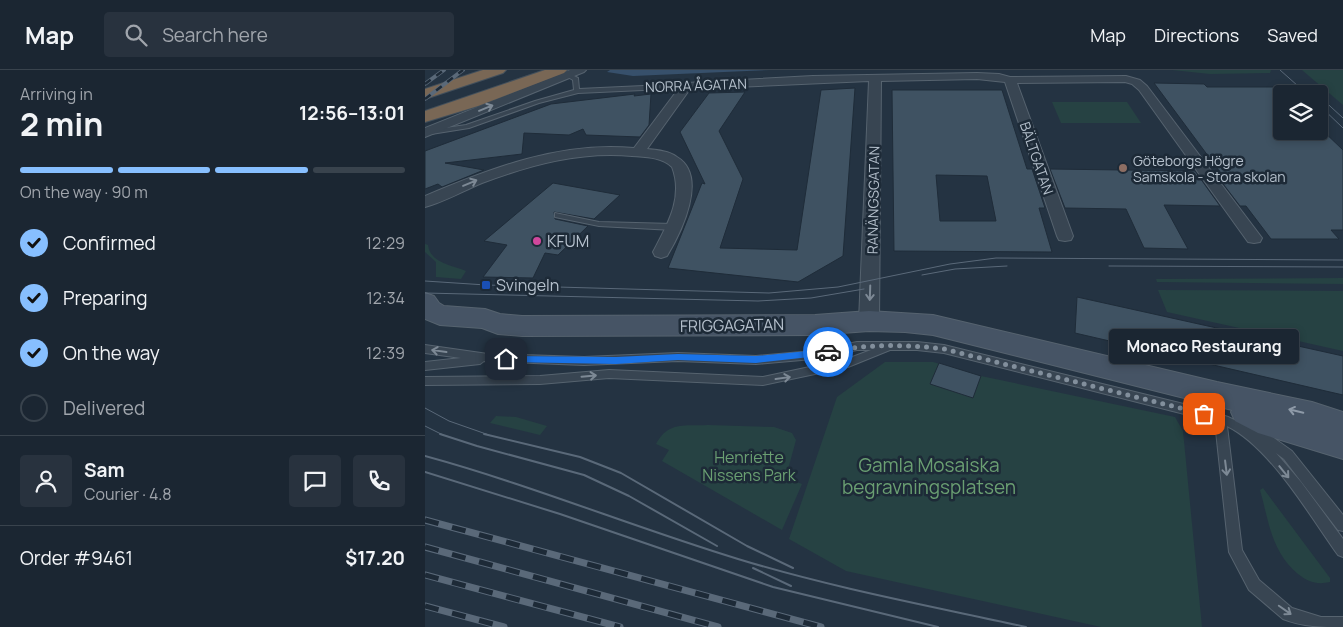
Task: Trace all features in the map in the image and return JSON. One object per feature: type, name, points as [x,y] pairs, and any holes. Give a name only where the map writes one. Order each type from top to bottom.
[{"type":"highway","points":[[425,82],[469,70]]},
{"type":"highway","points":[[425,94],[499,70]]},
{"type":"highway","points":[[425,106],[536,70]]},
{"type":"highway","points":[[425,116],[564,73]]},
{"type":"main road","name":"FRIGGAGATAN","points":[[425,302],[430,310],[441,315],[485,319],[498,324],[577,327],[815,325],[869,321],[933,325],[1214,409],[1343,445]]},
{"type":"main road","points":[[425,326],[474,328],[498,324]]},
{"type":"main road","name":"FRIGGAGATAN","points":[[1214,409],[1312,415],[1343,425]]},
{"type":"street","points":[[425,133],[564,73],[581,70]]},
{"type":"street","name":"NORRA ÅGATAN","points":[[686,86],[814,74],[875,78],[977,76],[999,77],[1010,80],[1126,79],[1136,82],[1143,88],[1254,238]]},
{"type":"street","name":"RANÄNGSGATAN","points":[[869,321],[875,78]]},
{"type":"street","name":"BÄLTGATAN","points":[[1010,80],[1065,236]]},
{"type":"street","points":[[638,152],[686,86]]},
{"type":"street","points":[[425,202],[485,176],[528,163],[583,152],[605,150],[638,152],[667,157],[675,161],[679,166],[684,192],[681,209],[661,252]]},
{"type":"lane","points":[[564,73],[576,79],[576,89],[578,91]]},
{"type":"lane","name":"NORRA ÅGATAN","points":[[425,133],[467,127],[537,102],[578,91],[686,86]]},
{"type":"lane","points":[[558,215],[599,224],[673,227]]},
{"type":"lane","name":"FRIGGAGATAN","points":[[489,358],[584,361],[678,357],[756,360],[813,355],[857,346],[917,346],[944,349],[1214,409]]},
{"type":"lane","points":[[425,380],[540,380],[609,374],[763,381],[848,363],[891,346]]},
{"type":"lane","points":[[425,349],[489,358]]},
{"type":"lane","points":[[425,366],[465,363],[489,358]]},
{"type":"lane","points":[[1214,409],[1244,423],[1276,444],[1299,467],[1343,525]]},
{"type":"lane","points":[[1214,409],[1265,449],[1343,550]]},
{"type":"lane","points":[[1214,409],[1236,552],[1254,585],[1288,614],[1321,624],[1343,624]]},
{"type":"green space","points":[[1172,70],[1271,70],[1270,73],[1210,74]]},
{"type":"green space","points":[[1302,70],[1343,70],[1343,105],[1328,92],[1328,85],[1320,85]]},
{"type":"green space","points":[[1052,102],[1127,102],[1141,123],[1061,123]]},
{"type":"green space","points":[[425,244],[428,245],[437,260],[466,271],[461,279],[436,277],[436,262],[425,252]]},
{"type":"green space","points":[[1343,278],[1343,284],[1157,282],[1156,279]]},
{"type":"green space","points":[[1158,290],[1343,291],[1343,351],[1167,312]]},
{"type":"green space","name":"Gamla Mosaiska begravningsplatsen","points":[[885,362],[933,362],[981,376],[1175,417],[1183,431],[1202,627],[1101,627],[846,571],[789,539],[837,397]]},
{"type":"green space","points":[[496,416],[516,417],[547,426],[540,435],[490,423]]},
{"type":"green space","name":"Henriette Nissens Park","points":[[685,425],[774,427],[792,433],[796,440],[787,473],[791,480],[802,484],[782,530],[662,461],[669,450],[656,444],[666,431]]},
{"type":"green space","points":[[1263,488],[1330,578],[1330,582],[1317,583],[1305,579],[1282,556],[1276,546],[1269,525],[1260,490]]},
{"type":"water","points":[[610,70],[770,70],[633,76],[607,72]]},
{"type":"building","points":[[1154,83],[1204,84],[1207,87],[1273,87],[1273,140],[1328,140],[1328,136],[1343,150],[1343,230],[1331,230],[1339,239],[1271,239],[1246,206],[1240,206],[1214,172],[1220,172]]},
{"type":"building","points":[[855,88],[843,256],[798,282],[668,268],[702,183],[705,184],[680,132],[709,93],[745,92],[719,131],[743,179],[720,248],[797,250],[821,90]]},
{"type":"building","points":[[892,90],[1002,90],[1027,169],[1032,169],[1045,208],[1039,208],[1052,252],[894,251]],"holes":[[[936,175],[987,176],[996,221],[940,221]]]},
{"type":"building","points":[[635,94],[634,96],[651,94],[649,125],[640,137],[586,135],[583,129],[569,135],[524,133],[522,154],[445,163],[484,170],[442,187],[438,184],[425,189],[425,151],[551,104]]},
{"type":"building","points":[[1050,169],[1195,171],[1220,206],[1164,205],[1188,249],[1144,248],[1126,209],[1065,208]]},
{"type":"building","points":[[553,183],[620,195],[594,219],[554,212],[555,219],[588,226],[558,255],[545,253],[533,278],[483,277],[507,245],[484,241]]},
{"type":"building","points":[[1077,297],[1343,356],[1343,395],[1075,333]]},
{"type":"building","points":[[939,363],[981,376],[973,398],[930,384]]},
{"type":"tram line","points":[[1280,70],[1297,85]]},
{"type":"tram line","points":[[1328,104],[1343,118]]},
{"type":"tram line","points":[[1328,114],[1343,128]]},
{"type":"tram line","points":[[425,281],[486,285],[769,293],[838,287],[950,264],[996,258],[1343,260]]},
{"type":"tram line","points":[[922,275],[955,269],[1007,266]]},
{"type":"tram line","points":[[1109,266],[1343,267]]},
{"type":"tram line","points":[[425,293],[758,301],[811,298],[864,289]]},
{"type":"tram line","points":[[425,408],[449,421],[489,435]]},
{"type":"tram line","points":[[425,426],[443,435]]},
{"type":"tram line","points":[[484,434],[580,457],[621,473],[747,546],[793,568]]},
{"type":"tram line","points":[[443,435],[584,475],[629,496],[717,546]]},
{"type":"tram line","points":[[425,456],[465,467],[738,559],[810,579],[1026,627]]},
{"type":"tram line","points":[[425,472],[560,514],[773,587],[938,627]]},
{"type":"tram line","points":[[753,568],[791,586]]},
{"type":"railway","points":[[425,84],[444,70]]},
{"type":"railway","points":[[425,99],[463,70]]},
{"type":"railway","points":[[425,520],[821,627]]},
{"type":"railway","points":[[425,547],[718,627]]},
{"type":"railway","points":[[425,575],[620,627]]},
{"type":"railway","points":[[425,606],[504,627]]},
{"type":"way so far","points":[[828,352],[857,346],[917,346],[944,349],[1204,414]]},
{"type":"place","name":"Göteborgs Högre Samskola - Stora skolan","points":[[1123,168]]},
{"type":"place","name":"KFUM","points":[[537,241]]},
{"type":"place","name":"Svingeln","points":[[486,285]]},
{"type":"place","name":"Monaco Restaurang","points":[[1204,414]]},
{"type":"route","points":[[506,359],[616,361],[678,357],[756,360],[828,352]]}]
